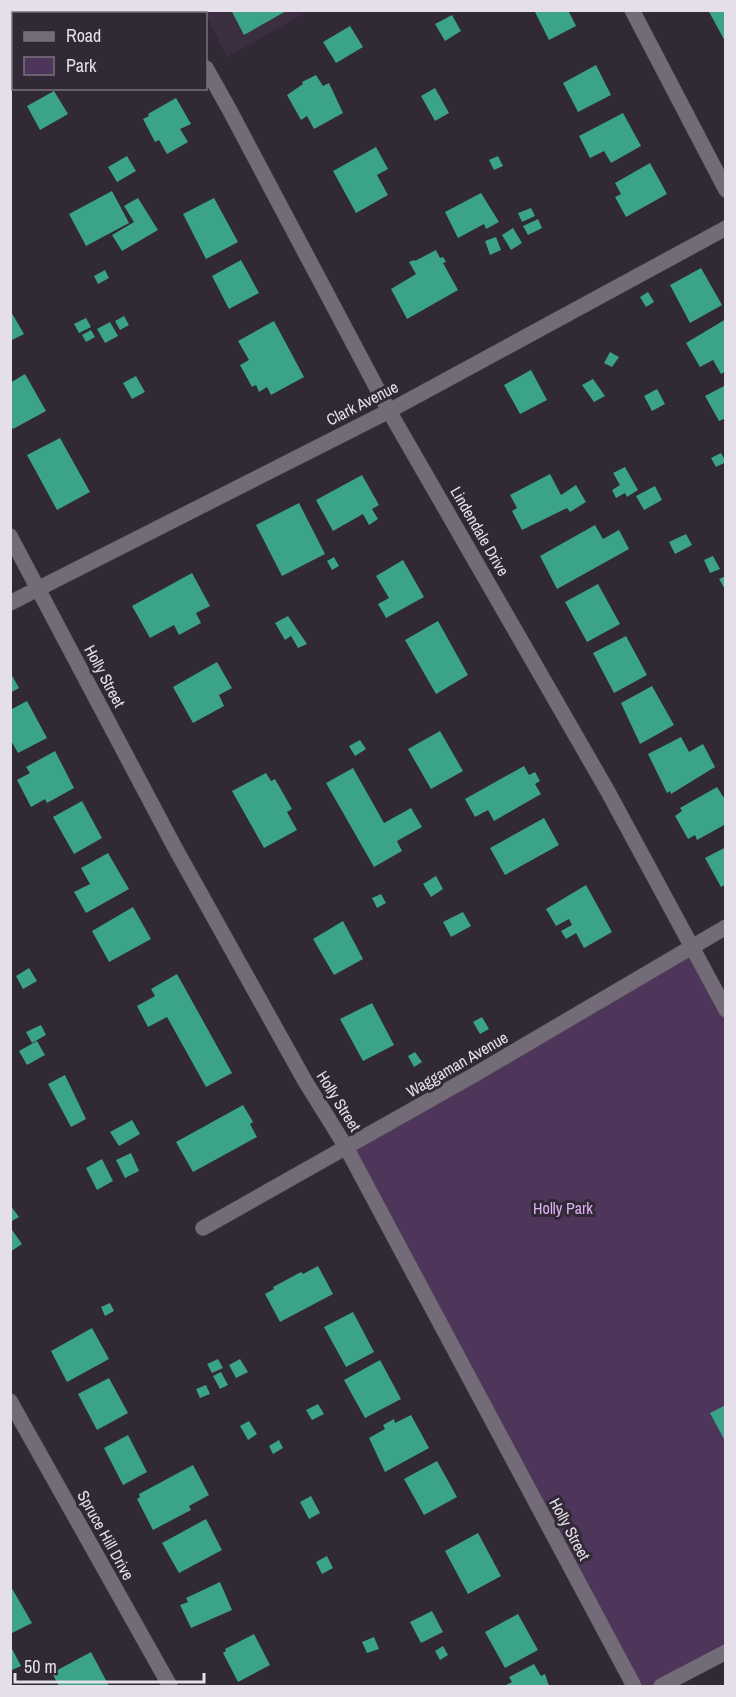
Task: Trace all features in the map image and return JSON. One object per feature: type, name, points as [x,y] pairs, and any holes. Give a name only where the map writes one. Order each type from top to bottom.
[{"type":"street","points":[[632,10],[726,190]]},
{"type":"street","name":"Lindendale Drive","points":[[207,70],[389,411],[607,790],[726,1010]]},
{"type":"street","name":"Clark Avenue","points":[[10,603],[389,411],[726,228]]},
{"type":"street","name":"Holly Street","points":[[10,536],[174,846],[304,1081],[346,1147],[633,1686]]},
{"type":"street","name":"Waggaman Avenue","points":[[203,1228],[569,1020],[726,927]]},
{"type":"street","name":"Spruce Hill Drive","points":[[10,1401],[170,1686]]},
{"type":"street","points":[[661,1686],[726,1653]]},
{"type":"shaded area","points":[[309,11],[227,57],[207,17],[207,12],[204,12]]},
{"type":"green space","name":"Holly Park","points":[[691,947],[726,1010],[725,1652],[661,1686],[634,1686],[346,1147]]},
{"type":"building","points":[[231,10],[288,10],[244,35]]},
{"type":"building","points":[[534,10],[568,10],[576,26],[549,40]]},
{"type":"building","points":[[708,10],[726,10],[726,43]]},
{"type":"building","points":[[452,15],[461,31],[445,41],[435,24]]},
{"type":"building","points":[[350,26],[363,47],[336,63],[323,42]]},
{"type":"building","points":[[596,65],[611,95],[578,112],[563,83]]},
{"type":"building","points":[[316,75],[323,86],[329,83],[343,113],[314,129],[307,116],[301,120],[287,95],[303,84],[302,82]]},
{"type":"building","points":[[435,88],[449,113],[435,121],[421,96]]},
{"type":"building","points":[[54,91],[68,114],[40,130],[27,106]]},
{"type":"building","points":[[176,98],[191,124],[180,129],[188,142],[167,154],[159,140],[155,142],[143,119]]},
{"type":"building","points":[[623,113],[641,146],[611,163],[604,151],[590,158],[579,136]]},
{"type":"building","points":[[376,147],[388,169],[377,175],[388,195],[356,213],[333,171]]},
{"type":"building","points":[[127,156],[136,171],[117,182],[108,167]]},
{"type":"building","points":[[498,156],[503,166],[494,170],[489,160]]},
{"type":"building","points":[[650,163],[667,194],[626,217],[615,197],[621,194],[615,183]]},
{"type":"building","points":[[112,191],[129,223],[86,246],[69,214]]},
{"type":"building","points":[[481,193],[499,222],[486,229],[484,224],[458,238],[445,212]]},
{"type":"building","points":[[138,198],[158,230],[122,251],[112,235],[134,222],[124,206]]},
{"type":"building","points":[[214,198],[238,242],[206,259],[183,214]]},
{"type":"building","points":[[531,208],[535,216],[522,222],[518,213]]},
{"type":"building","points":[[538,219],[542,228],[528,235],[523,226]]},
{"type":"building","points":[[513,228],[522,243],[511,250],[502,235]]},
{"type":"building","points":[[496,237],[501,250],[490,255],[485,241]]},
{"type":"building","points":[[436,250],[440,258],[443,257],[446,262],[443,263],[458,290],[407,319],[391,289],[416,274],[409,262]]},
{"type":"building","points":[[241,260],[259,293],[229,309],[212,276]]},
{"type":"building","points":[[701,268],[722,305],[690,323],[670,285]]},
{"type":"building","points":[[105,270],[109,278],[98,284],[94,276]]},
{"type":"building","points":[[648,292],[654,302],[646,307],[640,297]]},
{"type":"building","points":[[10,310],[24,334],[10,341]]},
{"type":"building","points":[[124,316],[129,325],[120,330],[115,321]]},
{"type":"building","points":[[86,318],[91,327],[79,333],[74,324]]},
{"type":"building","points":[[726,319],[726,371],[721,374],[713,360],[700,367],[686,343]]},
{"type":"building","points":[[274,321],[304,377],[271,395],[267,387],[259,392],[256,385],[252,387],[240,365],[249,360],[238,341]]},
{"type":"building","points":[[110,322],[118,336],[105,343],[97,329]]},
{"type":"building","points":[[91,330],[95,337],[86,342],[82,335]]},
{"type":"building","points":[[610,352],[619,357],[612,367],[604,363]]},
{"type":"building","points":[[531,370],[547,400],[520,414],[504,385]]},
{"type":"building","points":[[25,374],[46,411],[13,429],[10,425],[10,383]]},
{"type":"building","points":[[136,376],[145,392],[132,399],[123,383]]},
{"type":"building","points":[[593,379],[605,396],[594,402],[582,385]]},
{"type":"building","points":[[726,385],[726,418],[719,421],[705,396]]},
{"type":"building","points":[[657,389],[665,404],[652,411],[644,396]]},
{"type":"building","points":[[60,438],[90,492],[57,510],[27,455]]},
{"type":"building","points":[[721,453],[726,462],[716,467],[711,458]]},
{"type":"building","points":[[625,467],[638,490],[627,497],[625,493],[616,498],[612,490],[620,485],[613,473]]},
{"type":"building","points":[[550,474],[561,495],[576,485],[586,502],[570,512],[567,508],[522,530],[512,511],[517,508],[510,495]]},
{"type":"building","points":[[362,475],[379,505],[372,509],[378,519],[369,525],[363,514],[333,531],[316,500]]},
{"type":"building","points":[[655,486],[662,500],[644,510],[636,496]]},
{"type":"building","points":[[299,503],[325,554],[282,576],[256,525]]},
{"type":"building","points":[[595,525],[603,539],[619,530],[629,549],[557,589],[540,556]]},
{"type":"building","points":[[686,534],[692,545],[675,554],[669,542]]},
{"type":"building","points":[[713,556],[720,569],[710,573],[704,560]]},
{"type":"building","points":[[334,557],[339,566],[332,570],[327,561]]},
{"type":"building","points":[[403,560],[424,597],[386,618],[378,604],[389,598],[376,576]]},
{"type":"building","points":[[192,573],[210,606],[196,613],[201,623],[179,635],[174,625],[150,638],[132,606]]},
{"type":"building","points":[[726,576],[726,591],[719,579]]},
{"type":"building","points":[[598,584],[620,624],[587,642],[565,602]]},
{"type":"building","points":[[288,616],[307,644],[298,648],[291,636],[285,640],[275,623]]},
{"type":"building","points":[[438,621],[468,675],[436,694],[405,640]]},
{"type":"building","points":[[626,636],[647,675],[614,693],[593,653]]},
{"type":"building","points":[[217,662],[232,688],[219,695],[224,706],[193,723],[173,687]]},
{"type":"building","points":[[10,672],[19,688],[10,693]]},
{"type":"building","points":[[652,686],[674,725],[640,744],[621,703]]},
{"type":"building","points":[[27,701],[47,738],[18,753],[10,739],[10,710]]},
{"type":"building","points":[[440,731],[463,771],[431,789],[408,749]]},
{"type":"building","points":[[681,737],[689,752],[703,744],[715,767],[671,794],[670,791],[667,793],[648,754]]},
{"type":"building","points":[[360,740],[366,749],[355,756],[349,746]]},
{"type":"building","points":[[55,751],[74,788],[47,803],[45,799],[31,807],[17,780],[30,773],[26,767]]},
{"type":"building","points":[[524,766],[529,775],[535,772],[540,781],[535,784],[541,794],[494,821],[488,810],[475,817],[465,799]]},
{"type":"building","points":[[353,768],[384,823],[411,808],[422,827],[397,841],[402,851],[374,867],[326,783]]},
{"type":"building","points":[[266,773],[271,781],[275,779],[292,809],[287,812],[297,830],[264,848],[232,791]]},
{"type":"building","points":[[717,787],[726,801],[726,824],[697,840],[695,835],[688,839],[675,816],[682,811],[680,808]]},
{"type":"building","points":[[82,801],[102,838],[74,854],[53,817]]},
{"type":"building","points":[[544,818],[559,845],[505,875],[490,848]]},
{"type":"building","points":[[726,847],[726,884],[721,887],[705,858]]},
{"type":"building","points":[[108,853],[129,889],[86,913],[74,892],[90,884],[81,868]]},
{"type":"building","points":[[436,876],[443,889],[431,897],[423,884]]},
{"type":"building","points":[[586,885],[612,932],[584,948],[576,933],[566,939],[561,931],[572,925],[569,919],[556,926],[546,909]]},
{"type":"building","points":[[381,894],[386,903],[377,908],[372,898]]},
{"type":"building","points":[[133,907],[151,939],[109,962],[92,931]]},
{"type":"building","points":[[463,912],[471,926],[451,937],[443,922]]},
{"type":"building","points":[[343,921],[363,959],[334,975],[313,939]]},
{"type":"building","points":[[29,968],[37,981],[23,989],[16,976]]},
{"type":"building","points":[[177,974],[232,1073],[206,1087],[167,1017],[148,1027],[137,1006],[155,996],[151,989]]},
{"type":"building","points":[[372,1003],[394,1045],[363,1061],[340,1019]]},
{"type":"building","points":[[482,1017],[489,1029],[480,1034],[473,1022]]},
{"type":"building","points":[[41,1025],[46,1035],[32,1043],[26,1032]]},
{"type":"building","points":[[37,1041],[45,1055],[27,1065],[19,1051]]},
{"type":"building","points":[[415,1052],[422,1062],[414,1067],[408,1056]]},
{"type":"building","points":[[65,1075],[86,1119],[71,1127],[48,1084]]},
{"type":"building","points":[[243,1105],[253,1122],[250,1124],[257,1137],[193,1172],[176,1142]]},
{"type":"building","points":[[132,1120],[140,1134],[119,1146],[110,1132]]},
{"type":"building","points":[[131,1153],[139,1171],[125,1178],[116,1160]]},
{"type":"building","points":[[102,1159],[113,1181],[97,1190],[86,1168]]},
{"type":"building","points":[[10,1205],[19,1217],[10,1222]]},
{"type":"building","points":[[10,1227],[22,1244],[10,1252]]},
{"type":"building","points":[[318,1266],[333,1294],[280,1322],[265,1294],[274,1289],[273,1287],[301,1272],[303,1274]]},
{"type":"building","points":[[110,1303],[114,1311],[105,1316],[101,1307]]},
{"type":"building","points":[[353,1312],[374,1352],[346,1367],[324,1327]]},
{"type":"building","points":[[92,1328],[109,1359],[67,1382],[51,1351]]},
{"type":"building","points":[[218,1359],[223,1368],[212,1373],[207,1364]]},
{"type":"building","points":[[240,1359],[248,1372],[236,1378],[229,1365]]},
{"type":"building","points":[[380,1360],[401,1399],[365,1418],[344,1380]]},
{"type":"building","points":[[221,1372],[228,1385],[220,1389],[213,1376]]},
{"type":"building","points":[[109,1378],[128,1413],[97,1430],[78,1394]]},
{"type":"building","points":[[206,1385],[210,1394],[200,1398],[196,1389]]},
{"type":"building","points":[[318,1404],[324,1414],[312,1420],[306,1410]]},
{"type":"building","points":[[726,1405],[726,1438],[724,1439],[710,1413]]},
{"type":"building","points":[[411,1415],[429,1448],[385,1472],[369,1438],[385,1429],[383,1425],[394,1419],[395,1423]]},
{"type":"building","points":[[249,1421],[257,1434],[248,1440],[240,1426]]},
{"type":"building","points":[[128,1435],[147,1472],[123,1485],[104,1448]]},
{"type":"building","points":[[279,1440],[283,1448],[273,1454],[269,1446]]},
{"type":"building","points":[[437,1461],[457,1497],[424,1515],[404,1479]]},
{"type":"building","points":[[193,1465],[209,1495],[189,1506],[191,1510],[153,1530],[137,1499],[140,1497],[139,1494]]},
{"type":"building","points":[[311,1496],[320,1513],[309,1519],[300,1502]]},
{"type":"building","points":[[206,1519],[222,1550],[179,1573],[162,1543]]},
{"type":"building","points":[[478,1533],[501,1576],[468,1594],[445,1551]]},
{"type":"building","points":[[327,1556],[333,1568],[322,1574],[316,1562]]},
{"type":"building","points":[[220,1582],[232,1610],[191,1628],[180,1605],[188,1602],[186,1598]]},
{"type":"building","points":[[10,1585],[32,1623],[10,1634]]},
{"type":"building","points":[[432,1611],[443,1632],[421,1643],[410,1622]]},
{"type":"building","points":[[518,1614],[538,1650],[505,1668],[485,1632]]},
{"type":"building","points":[[254,1634],[270,1665],[238,1682],[223,1653],[225,1649]]},
{"type":"building","points":[[374,1637],[379,1649],[367,1653],[362,1642]]},
{"type":"building","points":[[10,1645],[21,1666],[10,1671]]},
{"type":"building","points":[[443,1646],[448,1655],[440,1660],[435,1651]]},
{"type":"building","points":[[91,1652],[109,1686],[59,1686],[52,1673]]},
{"type":"building","points":[[534,1664],[541,1676],[545,1674],[549,1686],[504,1686],[512,1682],[509,1677]]}]
